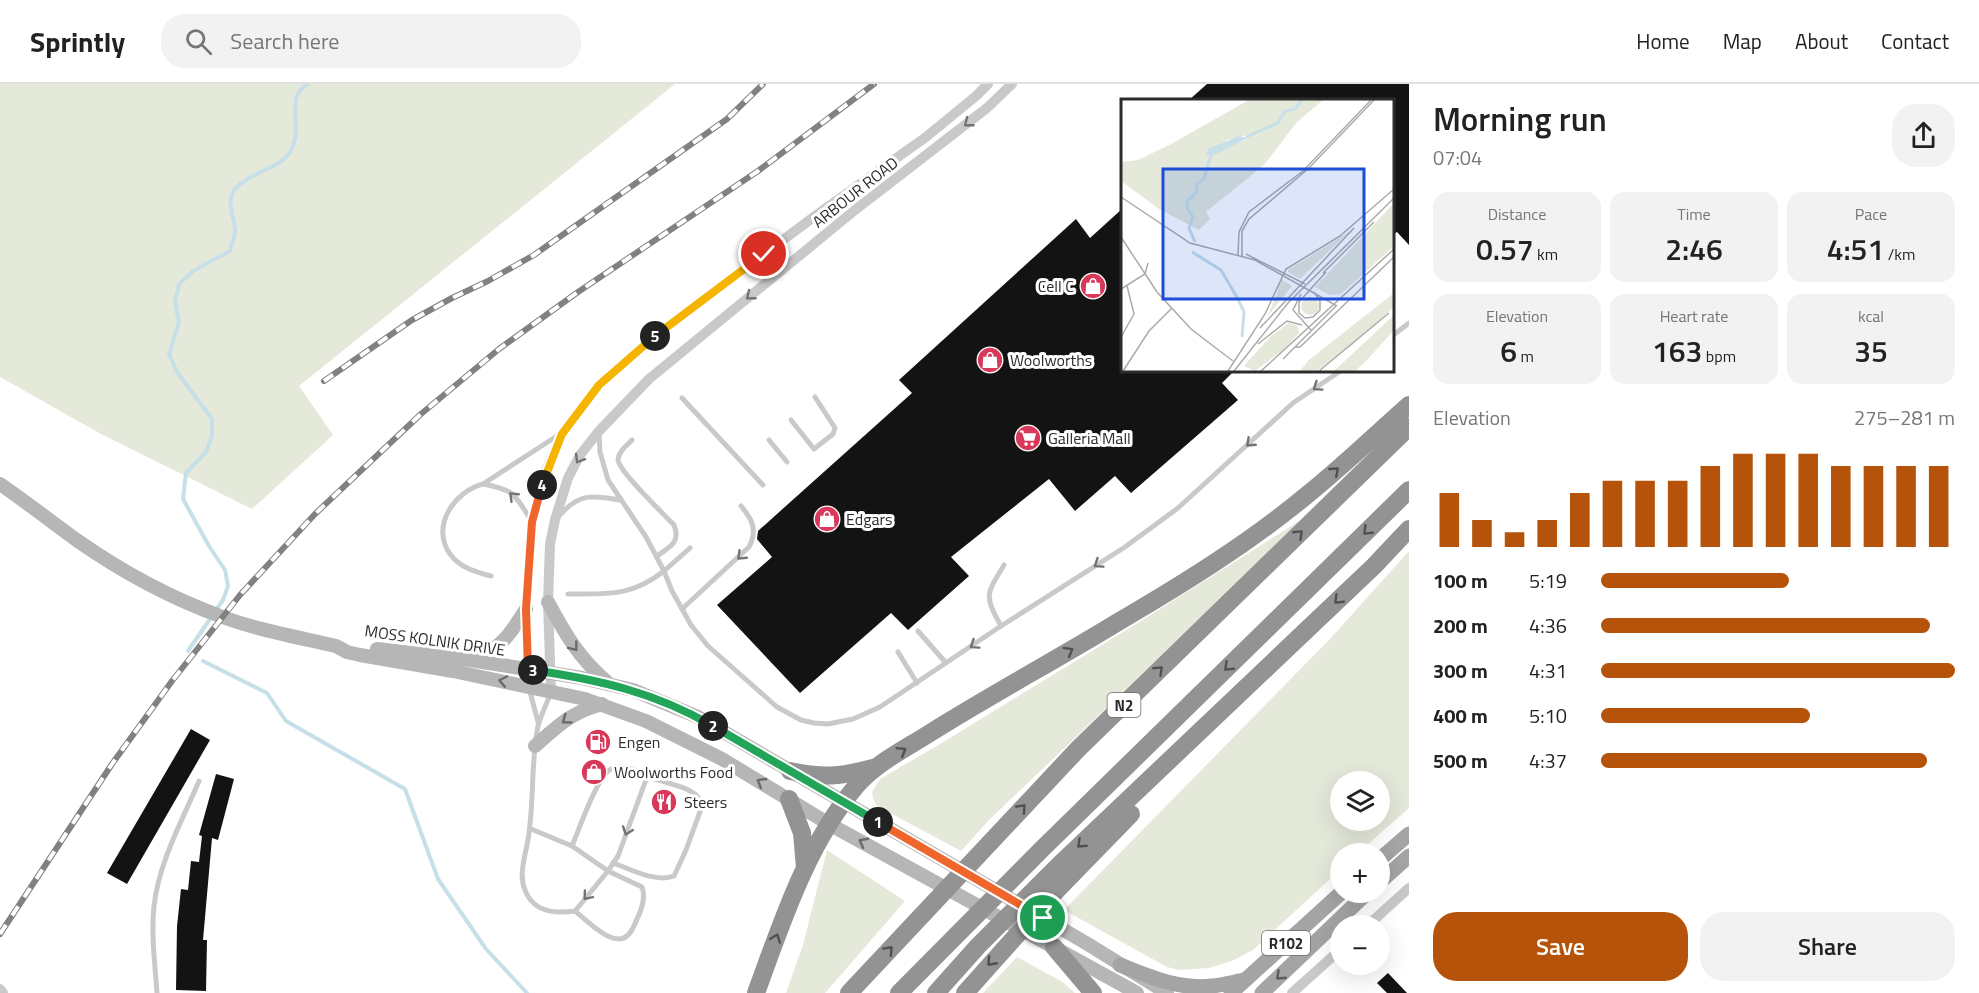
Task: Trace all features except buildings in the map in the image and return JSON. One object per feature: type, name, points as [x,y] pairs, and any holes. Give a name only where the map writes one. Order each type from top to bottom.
[{"type":"highway","points":[[756,993],[805,870],[829,824],[858,784],[875,767],[983,700],[1119,622],[1235,549],[1307,496],[1409,405]]},
{"type":"highway","name":"N2","points":[[849,993],[1078,749],[1409,427]]},
{"type":"highway","points":[[899,993],[1042,849],[1409,490]]},
{"type":"highway","points":[[936,993],[978,946],[1042,882],[1374,566],[1409,529]]},
{"type":"highway","points":[[965,993],[1057,890],[1261,674]]},
{"type":"highway","points":[[790,771],[812,776],[842,776],[875,767]]},
{"type":"highway","points":[[789,800],[802,833],[805,870]]},
{"type":"highway","points":[[1054,947],[1070,960],[1093,993]]},
{"type":"main road","name":"MOSS KOLNIK DRIVE","points":[[0,484],[78,541],[125,570],[190,603],[249,626],[336,646],[360,655],[453,670],[602,704],[646,721],[722,759],[829,824],[1054,947]]},
{"type":"main road","points":[[548,602],[574,648],[610,684]]},
{"type":"main road","points":[[470,660],[486,654],[505,640],[526,609]]},
{"type":"main road","name":"MOSS KOLNIK DRIVE","points":[[336,646],[349,645],[470,660],[610,684],[633,690],[698,717],[1167,993]]},
{"type":"main road","points":[[535,746],[571,715],[602,704]]},
{"type":"main road","points":[[1390,850],[1409,834]]},
{"type":"main road","points":[[1390,873],[1409,856]]},
{"type":"main road","name":"R102","points":[[1231,993],[1330,903]]},
{"type":"main road","name":"R102","points":[[1262,993],[1356,903]]},
{"type":"main road","points":[[1070,960],[1137,993]]},
{"type":"main road","points":[[1120,964],[1163,982],[1189,986],[1213,986],[1246,980]]},
{"type":"street","name":"ARBOUR ROAD","points":[[529,687],[526,609],[532,522],[544,476],[562,434],[599,385],[664,329],[815,216],[926,137],[988,84]]},
{"type":"street","name":"ARBOUR ROAD","points":[[551,692],[548,602],[550,544],[568,478],[580,455],[599,431],[649,379],[855,210],[987,108],[1012,84]]},
{"type":"street","points":[[926,137],[934,149]]},
{"type":"street","points":[[1379,915],[1409,888]]},
{"type":"street","points":[[1292,993],[1330,959]]},
{"type":"street","points":[[0,989],[3,993]]},
{"type":"lane","points":[[1394,334],[1409,323]]},
{"type":"lane","points":[[599,431],[603,465],[608,480],[657,556],[672,591],[691,625],[708,646],[777,707],[801,720],[828,724],[853,719],[880,707],[1125,547],[1178,508],[1293,403],[1339,372]]},
{"type":"lane","points":[[791,420],[814,449],[833,434],[835,428],[815,397]]},
{"type":"lane","points":[[682,398],[763,485]]},
{"type":"lane","points":[[491,576],[469,570],[450,554],[443,530],[450,509],[462,493],[483,484],[562,434]]},
{"type":"lane","points":[[632,440],[622,450],[618,459],[619,463],[625,474],[674,525],[676,531],[677,537],[674,545],[657,556]]},
{"type":"lane","points":[[769,440],[787,462]]},
{"type":"lane","points":[[483,484],[510,490],[532,522]]},
{"type":"lane","points":[[555,520],[569,504],[589,496],[620,500]]},
{"type":"lane","points":[[682,609],[749,547],[753,538],[754,525],[741,506]]},
{"type":"lane","points":[[568,594],[613,594],[629,591],[654,579],[690,548]]},
{"type":"lane","points":[[1001,626],[988,599],[991,586],[1004,565]]},
{"type":"lane","points":[[918,632],[946,663]]},
{"type":"lane","points":[[898,652],[917,683]]},
{"type":"lane","points":[[529,687],[539,724]]},
{"type":"lane","points":[[551,692],[539,724],[535,746],[531,829],[522,873],[525,890],[531,900],[543,911],[559,914],[574,911],[608,871],[618,856],[647,777]]},
{"type":"lane","points":[[572,846],[596,790],[604,775],[612,768],[621,766],[633,770],[688,790],[699,799],[700,809],[674,876],[667,879],[657,878],[613,863]]},
{"type":"lane","points":[[157,993],[154,907],[167,854],[199,781]]},
{"type":"lane","points":[[531,829],[572,846],[608,871],[642,887],[645,896],[637,920],[627,936],[618,939],[609,938],[574,911]]},
{"type":"shaded area","points":[[0,84],[675,84],[299,386],[333,435],[252,509],[101,434],[0,377]]},
{"type":"shaded area","points":[[1307,516],[988,821],[961,851],[877,806],[874,802],[872,792],[880,779],[1141,621]]},
{"type":"shaded area","points":[[1409,551],[1409,808],[1390,825],[1390,771],[1330,771],[1330,831],[1383,831],[1369,843],[1330,843],[1330,879],[1253,950],[1232,961],[1209,968],[1179,970],[1167,967],[1064,910],[1329,640]]},
{"type":"shaded area","points":[[827,850],[905,901],[825,993],[786,993],[803,945]]},
{"type":"shaded area","points":[[1017,957],[1061,981],[1075,993],[983,993]]},
{"type":"waterway","points":[[188,651],[223,600],[228,586],[225,570],[183,499],[186,473],[206,452],[212,436],[212,419],[177,372],[169,354],[179,322],[175,302],[179,284],[193,271],[230,251],[235,233],[231,204],[233,193],[243,181],[279,163],[292,149],[296,132],[296,101],[302,88],[308,84]]},
{"type":"waterway","points":[[203,661],[267,693],[286,721],[405,789],[438,879],[486,949],[527,993]]},
{"type":"railway","points":[[324,381],[412,320],[534,255],[727,119],[763,84]]},
{"type":"railway","points":[[0,934],[112,764],[172,681],[240,595],[315,514],[421,414],[499,349],[578,292],[758,171],[874,84]]},
{"type":"place","name":"Cell C","points":[[1093,286]]},
{"type":"place","name":"Woolworths","points":[[990,360]]},
{"type":"place","name":"Galleria Mall","points":[[1028,438]]},
{"type":"place","name":"Edgars","points":[[827,519]]},
{"type":"place","name":"Engen","points":[[598,742]]},
{"type":"place","name":"Woolworths Food","points":[[594,772]]},
{"type":"place","name":"Steers","points":[[664,802]]},
{"type":"route","points":[[764,254],[664,329],[599,385],[562,434],[544,476],[532,522],[526,609],[528,669],[633,690],[698,717],[1043,918]]}]
